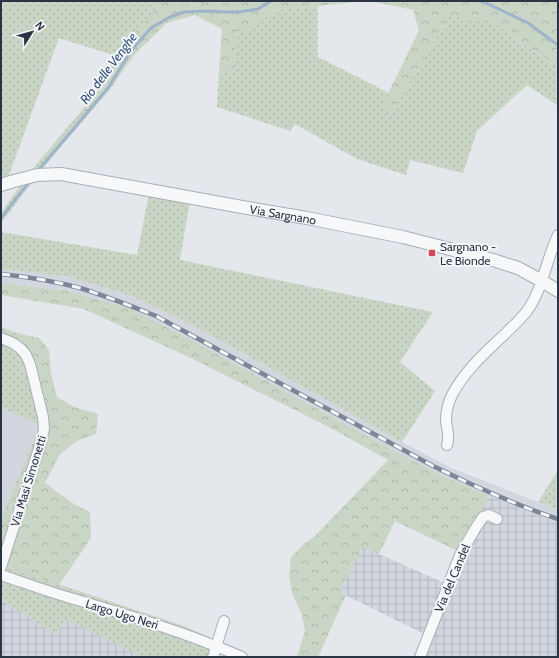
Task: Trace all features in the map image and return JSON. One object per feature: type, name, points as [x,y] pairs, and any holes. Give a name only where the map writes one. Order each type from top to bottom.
[{"type":"street","name":"Via Sargnano","points":[[1,185],[32,176],[60,174],[307,218],[403,237],[493,260],[518,268],[558,290]]},
{"type":"street","points":[[447,445],[449,440],[446,412],[448,403],[460,381],[480,358],[518,321],[533,302],[558,236]]},
{"type":"street","name":"Via Masi Simonetti","points":[[1,338],[13,343],[26,355],[30,364],[43,417],[44,429],[1,567]]},
{"type":"street","name":"Via del Candel","points":[[420,657],[460,555],[475,528],[483,516],[489,515],[497,519]]},
{"type":"street","name":"Largo Ugo Neri","points":[[1,575],[174,630],[242,657]]},
{"type":"street","points":[[213,657],[224,621]]},
{"type":"shaded area","points":[[1,269],[66,276],[132,296],[200,329],[451,468],[558,509],[558,522],[521,509],[445,477],[129,308],[67,291],[1,283]]},
{"type":"shaded area","points":[[1,408],[42,425],[28,453],[1,519]]},
{"type":"shaded area","points":[[488,495],[558,522],[558,657],[420,657],[428,636],[339,592],[363,547],[449,585],[464,554]]},
{"type":"shaded area","points":[[1,599],[56,635],[65,619],[142,657],[1,657]]},
{"type":"green space","points":[[1,1],[160,1],[156,10],[113,55],[59,38],[9,175],[1,179]]},
{"type":"green space","points":[[160,1],[180,1],[180,4],[234,1],[364,1],[273,11],[250,30],[237,29],[233,74],[219,70],[222,29],[195,15],[167,23],[135,54],[111,88],[103,85],[113,55],[156,10]]},
{"type":"green space","points":[[180,1],[234,1],[179,4]]},
{"type":"green space","points":[[370,1],[558,1],[558,66],[554,65],[494,23],[450,16],[388,118],[384,102],[419,30],[413,10]]},
{"type":"green space","points":[[318,6],[318,57],[389,93],[384,102],[388,118],[450,16],[494,23],[554,65],[558,66],[558,106],[527,85],[477,131],[463,173],[410,160],[406,175],[357,159],[295,124],[290,131],[217,107],[219,70],[233,74],[237,29],[250,30],[273,11]]},
{"type":"green space","points":[[103,85],[111,88],[43,168],[1,223],[1,213],[29,173]]},
{"type":"green space","points":[[149,193],[190,200],[180,260],[433,312],[400,362],[435,391],[402,442],[200,329],[132,296],[66,276],[1,269],[1,232],[137,255]]},
{"type":"green space","points":[[1,283],[67,291],[129,308],[193,341],[396,452],[445,477],[488,495],[464,554],[395,521],[379,554],[363,547],[339,592],[346,595],[318,657],[297,657],[305,631],[302,615],[293,596],[289,577],[291,557],[316,535],[388,460],[329,427],[191,358],[84,309],[1,295]]},
{"type":"green space","points":[[1,327],[17,333],[15,352],[46,416],[42,425],[1,408]]},
{"type":"green space","points":[[17,333],[39,338],[49,350],[51,373],[57,397],[74,407],[98,414],[96,434],[77,441],[60,454],[45,483],[74,504],[90,512],[91,538],[59,585],[1,565],[1,519],[28,453],[46,416],[15,352]]},
{"type":"green space","points":[[558,470],[558,509],[538,502]]},
{"type":"green space","points":[[1,565],[184,626],[220,642],[215,657],[142,657],[65,619],[56,635],[1,599]]},
{"type":"waterway","name":"Rio delle Venghe","points":[[37,172],[108,88],[131,51],[151,28],[168,18],[184,12],[239,12],[258,9],[271,1]]},
{"type":"waterway","name":"Rio delle Venghe","points":[[479,1],[528,23],[558,45]]},
{"type":"waterway","name":"Rio delle Venghe","points":[[1,218],[30,181]]},
{"type":"railway","points":[[1,274],[60,283],[80,288],[156,316],[433,466],[495,495],[558,519]]},
{"type":"place","name":"Sargnano - Le Bionde","points":[[432,253]]}]
